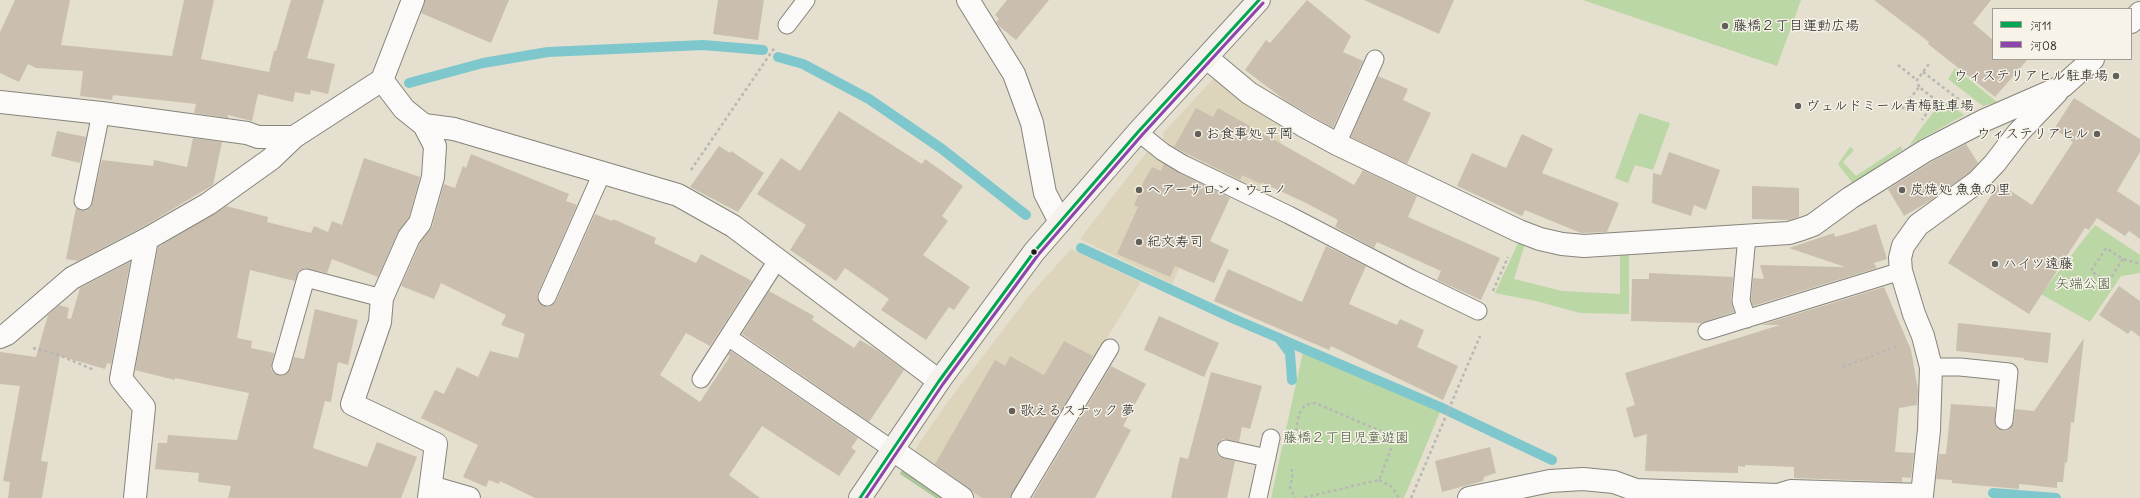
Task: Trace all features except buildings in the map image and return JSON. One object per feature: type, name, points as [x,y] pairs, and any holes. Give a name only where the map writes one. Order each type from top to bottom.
[{"type":"main road","points":[[860,498],[939,381],[1010,284],[1060,222],[1138,132],[1260,0]]},
{"type":"street","points":[[4,335],[72,278],[208,204],[271,158],[294,137],[382,80],[413,0]]},
{"type":"street","points":[[968,0],[1014,74],[1032,123],[1045,193],[1060,222]]},
{"type":"street","points":[[2132,21],[2140,13]]},
{"type":"street","points":[[1207,58],[1250,93],[1290,119],[1337,144],[1519,231],[1540,239],[1562,244],[1584,246],[1789,233],[1813,225],[1850,198],[1910,159],[1985,120],[2063,86]]},
{"type":"street","points":[[1469,498],[1550,481],[1583,479],[1614,482],[1636,490],[1703,495],[1778,495],[1791,491],[1924,497],[1929,430],[1931,367],[1923,336],[1914,314],[1901,271],[1900,258],[1903,246],[1910,235],[1929,216],[1977,182],[1995,163],[2018,133],[2063,86],[2092,60]]},
{"type":"street","points":[[382,80],[404,109],[424,125],[435,146],[433,177],[420,223],[409,237],[382,298],[380,322],[352,404],[436,444],[430,492],[469,498]]},
{"type":"street","points":[[0,102],[101,114],[247,134],[258,137],[294,137]]},
{"type":"street","points":[[424,125],[454,129],[678,195],[733,226],[939,381]]},
{"type":"street","points":[[135,498],[144,406],[121,379],[146,239]]},
{"type":"street","points":[[892,450],[962,498]]},
{"type":"lane","points":[[787,25],[806,0]]},
{"type":"lane","points":[[1337,144],[1376,59]]},
{"type":"lane","points":[[83,201],[101,114]]},
{"type":"lane","points":[[1138,132],[1163,152],[1189,167],[1289,215],[1412,279],[1478,311]]},
{"type":"lane","points":[[547,297],[602,173]]},
{"type":"lane","points":[[1747,236],[1741,301],[1747,319]]},
{"type":"lane","points":[[701,379],[778,259]]},
{"type":"lane","points":[[1707,331],[1901,271]]},
{"type":"lane","points":[[281,366],[306,278],[382,298]]},
{"type":"lane","points":[[728,337],[876,441],[892,450]]},
{"type":"lane","points":[[1020,498],[1110,348]]},
{"type":"lane","points":[[1931,367],[1960,367],[2009,372],[2004,421]]},
{"type":"lane","points":[[1258,498],[1271,438]]},
{"type":"lane","points":[[1226,450],[1267,458]]},
{"type":"path","points":[[678,195],[690,172],[738,99],[771,53],[787,25]]},
{"type":"path","points":[[1917,80],[1929,64]]},
{"type":"path","points":[[1898,65],[1917,80],[1919,87],[1936,100],[1904,144],[1910,159]]},
{"type":"path","points":[[1923,72],[1961,101]]},
{"type":"path","points":[[1902,109],[1919,87]]},
{"type":"path","points":[[1411,498],[1485,324],[1484,318],[1478,311],[1487,305],[1519,231]]},
{"type":"path","points":[[2123,259],[2108,282],[2091,271],[2106,248],[2123,259],[2140,264]]},
{"type":"path","points":[[4,335],[16,344],[59,355],[103,375],[121,379]]},
{"type":"path","points":[[1843,367],[1923,336]]},
{"type":"path","points":[[1295,436],[1299,414],[1305,405],[1316,403],[1382,432],[1391,438],[1391,449],[1379,480]]},
{"type":"path","points":[[1289,465],[1293,473],[1290,487],[1295,498]]},
{"type":"path","points":[[1302,498],[1379,480],[1392,487],[1399,498]]},
{"type":"shaded area","points":[[1214,78],[1288,127],[1260,191],[1186,156],[1163,140],[1163,133]]},
{"type":"shaded area","points":[[1147,152],[1175,170],[1192,239],[1172,284],[1080,239]]},
{"type":"shaded area","points":[[1071,249],[1141,282],[1010,498],[976,498],[949,481],[912,454],[944,407],[1028,297]]},
{"type":"green space","name":"藤橋２丁目運動広場","points":[[1583,0],[1801,0],[1777,66]]},
{"type":"green space","points":[[1955,68],[1997,102],[1983,106],[1948,79]]},
{"type":"green space","points":[[1943,100],[1964,115],[1909,146],[1922,127]]},
{"type":"green space","points":[[1639,113],[1670,123],[1653,170],[1635,165],[1628,183],[1615,178]]},
{"type":"green space","points":[[1901,146],[1902,150],[1853,184],[1838,164],[1850,147],[1854,150],[1843,162],[1856,176]]},
{"type":"green space","name":"矢端公園","points":[[2095,225],[2140,255],[2140,273],[2121,276],[2090,322],[2041,294]]},
{"type":"green space","points":[[1519,241],[1525,244],[1514,279],[1562,291],[1620,294],[1620,254],[1629,253],[1629,314],[1580,313],[1536,301],[1495,293]]},
{"type":"green space","name":"藤橋２丁目児童遊園","points":[[1303,352],[1440,412],[1404,498],[1271,498]]},
{"type":"green space","points":[[903,468],[948,498],[936,498],[900,474]]},
{"type":"waterway","points":[[409,83],[483,63],[548,52],[703,45],[763,50]]},
{"type":"waterway","points":[[778,57],[803,64],[869,99],[942,149],[1026,215]]},
{"type":"waterway","points":[[1081,248],[1232,318],[1440,407],[1552,460]]},
{"type":"waterway","points":[[1279,338],[1290,353],[1292,380]]},
{"type":"waterway","points":[[1993,493],[2056,498]]},
{"type":"transit line","name":"河11","points":[[860,498],[939,381],[1034,252],[1138,132],[1259,0]]},
{"type":"transit line","name":"河08","points":[[866,498],[943,384],[1038,255],[1142,135],[1263,3]]},
{"type":"place","name":"藤橋２丁目運動広場","points":[[1725,26]]},
{"type":"place","name":"ウィステリアヒル駐車場","points":[[2116,76]]},
{"type":"place","name":"ヴェルドミール青梅駐車場","points":[[1798,106]]},
{"type":"place","name":"お食事処 平岡","points":[[1198,134]]},
{"type":"place","name":"ウィステリアヒル","points":[[2097,134]]},
{"type":"place","name":"ヘアーサロン・ウエノ","points":[[1139,190]]},
{"type":"place","name":"炭焼処 魚魚の里","points":[[1902,190]]},
{"type":"place","name":"紀文寿司","points":[[1139,242]]},
{"type":"place","name":"ハイツ遠藤","points":[[1995,264]]},
{"type":"place","name":"歌えるスナック 夢","points":[[1012,411]]}]
